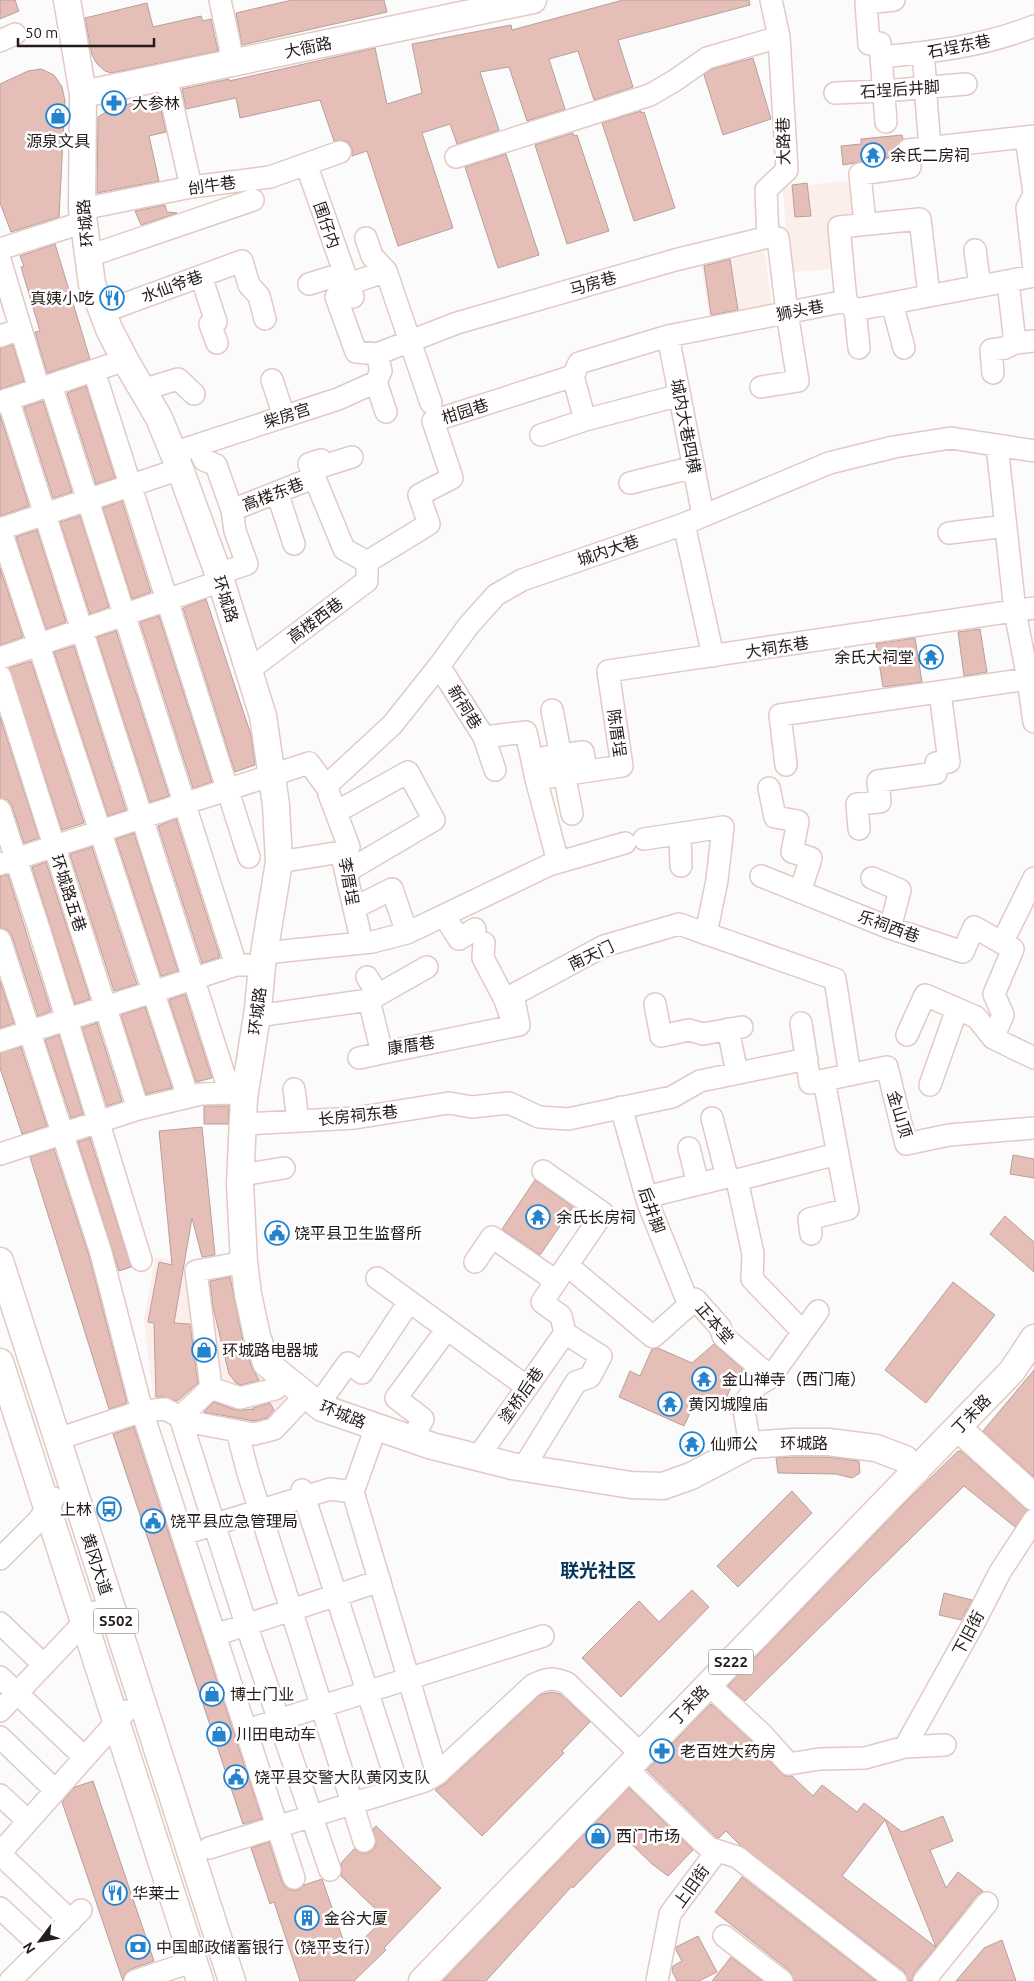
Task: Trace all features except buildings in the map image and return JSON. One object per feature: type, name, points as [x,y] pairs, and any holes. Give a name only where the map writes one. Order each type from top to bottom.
[{"type":"main road","name":"环城路","points":[[67,0],[83,94],[83,216],[92,284],[125,360],[158,418],[183,456],[263,716],[276,805],[279,862],[263,960],[257,1016],[237,1096],[244,1124],[241,1174],[244,1262],[249,1302],[266,1363],[322,1408],[432,1446],[524,1467],[630,1485],[663,1486],[691,1476],[750,1445],[828,1442],[876,1448],[905,1459],[917,1470]]},
{"type":"main road","name":"大衙路","points":[[83,94],[533,0]]},
{"type":"main road","name":"黄冈大道","points":[[0,1262],[232,1981]]},
{"type":"main road","name":"丁未路","points":[[422,1981],[958,1428],[1012,1371],[1034,1338]]},
{"type":"main road","name":"黄冈大道","points":[[0,1362],[197,1971]]},
{"type":"main road","points":[[958,1428],[1034,1497]]},
{"type":"street","points":[[220,0],[230,46],[231,63]]},
{"type":"street","name":"大路巷","points":[[761,387],[798,381],[766,190],[786,170],[779,37],[771,0]]},
{"type":"street","points":[[886,122],[880,43],[870,44],[866,3],[894,0]]},
{"type":"street","name":"石埕东巷","points":[[881,57],[939,52],[1013,34],[1034,26]]},
{"type":"street","points":[[456,157],[650,95],[707,58],[779,37]]},
{"type":"street","points":[[923,53],[930,148]]},
{"type":"street","points":[[166,76],[191,187]]},
{"type":"street","name":"石埕后井脚","points":[[835,93],[884,91],[926,93],[966,84]]},
{"type":"street","points":[[864,224],[860,174],[910,167],[908,150],[1030,136],[1034,194],[1027,208],[1034,269]]},
{"type":"street","name":"刣牛巷","points":[[0,249],[83,216],[191,187],[270,177],[340,152]]},
{"type":"street","name":"围仔内","points":[[306,164],[349,286]]},
{"type":"street","name":"刣牛巷","points":[[88,256],[253,200]]},
{"type":"street","points":[[859,348],[839,226],[920,219],[929,295]]},
{"type":"street","points":[[366,238],[372,256],[386,271],[431,402]]},
{"type":"street","name":"马房巷","points":[[377,354],[457,323],[675,260],[773,238]]},
{"type":"street","points":[[975,250],[980,286]]},
{"type":"street","points":[[0,260],[21,329],[45,387],[236,964]]},
{"type":"street","name":"水仙爷巷","points":[[103,312],[242,261],[249,284],[259,296],[265,319]]},
{"type":"street","points":[[386,271],[349,286],[336,297],[356,352],[377,354],[381,371],[376,382],[386,412]]},
{"type":"street","points":[[200,276],[216,322],[210,324],[217,343]]},
{"type":"street","name":"狮头巷","points":[[573,376],[579,363],[668,336],[787,313],[892,303],[1034,276]]},
{"type":"street","points":[[993,373],[991,350],[1024,342],[1008,282]]},
{"type":"street","points":[[309,284],[349,286]]},
{"type":"street","points":[[892,303],[904,348]]},
{"type":"street","points":[[0,336],[21,329]]},
{"type":"street","name":"城内大巷四横","points":[[668,336],[703,516]]},
{"type":"street","points":[[0,1154],[138,1110],[188,1097],[201,1094],[237,1096],[4,400],[125,360]]},
{"type":"street","points":[[94,371],[249,857]]},
{"type":"street","points":[[573,376],[585,420]]},
{"type":"street","name":"柑园巷","points":[[366,562],[429,524],[419,494],[452,478],[433,421],[573,376]]},
{"type":"street","points":[[142,390],[178,379],[194,394]]},
{"type":"street","points":[[272,380],[284,416]]},
{"type":"street","name":"柴房宫","points":[[0,528],[284,416],[338,398],[376,382]]},
{"type":"street","points":[[541,436],[585,420],[680,395]]},
{"type":"street","name":"城内大巷","points":[[271,775],[308,763],[326,786],[392,726],[469,624],[496,595],[522,580],[684,524],[830,463],[894,447],[951,438],[1034,451]]},
{"type":"street","points":[[997,445],[1006,526],[1024,609],[1034,722]]},
{"type":"street","points":[[0,658],[219,577],[247,564],[235,530],[232,510],[216,465],[204,460],[183,456]]},
{"type":"street","name":"高楼东巷","points":[[352,457],[323,466],[321,460],[309,464],[313,478],[344,550],[366,562]]},
{"type":"street","points":[[630,482],[694,467]]},
{"type":"street","name":"高楼东巷","points":[[232,510],[313,478]]},
{"type":"street","points":[[277,492],[294,544]]},
{"type":"street","points":[[684,524],[713,656]]},
{"type":"street","points":[[949,533],[1006,526]]},
{"type":"street","points":[[0,528],[188,1097]]},
{"type":"street","name":"高楼西巷","points":[[249,670],[367,581],[366,562]]},
{"type":"street","name":"大祠东巷","points":[[608,672],[1024,609]]},
{"type":"street","name":"新祠巷","points":[[439,666],[484,737],[526,732],[534,769]]},
{"type":"street","points":[[786,765],[780,715],[940,692],[1029,670]]},
{"type":"street","name":"陈厝埕","points":[[534,769],[562,765],[586,771],[622,766],[608,672]]},
{"type":"street","name":"环城路五巷","points":[[0,676],[138,1110]]},
{"type":"street","points":[[859,829],[857,804],[880,802],[878,781],[936,773],[936,763],[949,762],[940,692]]},
{"type":"street","points":[[552,710],[572,814]]},
{"type":"street","points":[[484,737],[495,770]]},
{"type":"street","points":[[534,769],[558,862]]},
{"type":"street","points":[[346,872],[434,820],[408,772],[347,806]]},
{"type":"street","points":[[0,864],[271,775]]},
{"type":"street","points":[[768,788],[775,817],[798,821],[792,852],[811,858],[800,892]]},
{"type":"street","name":"李厝埕","points":[[329,794],[349,847],[341,852],[362,943]]},
{"type":"street","points":[[0,810],[40,929],[142,1260]]},
{"type":"street","points":[[0,1041],[236,964],[362,943],[407,933],[445,917],[484,895],[558,862],[634,841],[723,827],[717,880],[706,934]]},
{"type":"street","points":[[680,834],[681,866]]},
{"type":"street","points":[[279,862],[341,852]]},
{"type":"street","name":"乐祠西巷","points":[[760,876],[890,928],[963,952],[974,927],[1002,943]]},
{"type":"street","points":[[872,878],[900,890],[890,928]]},
{"type":"street","points":[[993,1038],[1003,1015],[994,994],[1013,949],[1002,943],[1034,878]]},
{"type":"street","points":[[354,908],[392,889],[407,933]]},
{"type":"street","points":[[445,917],[459,939],[480,936],[483,958],[505,1000],[514,1026]]},
{"type":"street","name":"南天门","points":[[514,1026],[519,1025],[513,994],[604,946],[679,924],[835,979],[850,1075]]},
{"type":"street","points":[[0,940],[101,1253],[142,1411],[294,1878]]},
{"type":"street","points":[[257,1016],[373,998],[428,967]]},
{"type":"street","name":"康厝巷","points":[[367,977],[373,998],[382,1053],[514,1026]]},
{"type":"street","points":[[907,1035],[925,994],[976,1018],[993,1038],[1034,1058]]},
{"type":"street","points":[[655,1004],[661,1036],[689,1030],[703,1034],[735,1028],[737,1073]]},
{"type":"street","points":[[930,1085],[957,1009]]},
{"type":"street","points":[[801,1023],[807,1059],[817,1082],[837,1154],[848,1209],[809,1219],[811,1234]]},
{"type":"street","points":[[359,1058],[382,1053]]},
{"type":"street","points":[[621,1107],[672,1097],[700,1081],[807,1059]]},
{"type":"street","name":"金山顶","points":[[817,1082],[887,1067],[906,1144],[949,1135],[1034,1128]]},
{"type":"street","points":[[294,1089],[298,1121]]},
{"type":"street","name":"长房祠东巷","points":[[244,1124],[355,1118],[449,1103],[472,1107],[509,1103],[539,1117],[568,1119],[621,1107]]},
{"type":"street","name":"后井脚","points":[[621,1107],[646,1197],[689,1304]]},
{"type":"street","points":[[646,1197],[727,1177],[712,1118]]},
{"type":"street","points":[[689,1148],[698,1184]]},
{"type":"street","points":[[802,1331],[752,1278],[753,1254],[737,1180],[837,1154]]},
{"type":"street","points":[[241,1174],[284,1168]]},
{"type":"street","points":[[524,1467],[576,1382],[590,1377],[601,1356],[565,1333],[561,1316],[542,1302],[603,1213],[543,1171]]},
{"type":"street","points":[[475,1262],[492,1237],[562,1273],[653,1336],[689,1304]]},
{"type":"street","points":[[211,1388],[196,1271],[244,1262]]},
{"type":"street","points":[[377,1278],[527,1386]]},
{"type":"street","name":"正本堂","points":[[689,1304],[696,1299],[720,1326],[723,1336],[766,1374],[757,1385]]},
{"type":"street","points":[[70,1435],[142,1411],[165,1409],[190,1422],[237,1431],[254,1434],[274,1429],[312,1400],[348,1364],[362,1373],[409,1302]]},
{"type":"street","points":[[750,1445],[743,1405],[757,1385],[770,1378],[818,1310]]},
{"type":"street","points":[[412,1439],[423,1419],[396,1398],[447,1328]]},
{"type":"street","name":"塗桥后巷","points":[[478,1457],[565,1333]]},
{"type":"street","points":[[211,1388],[240,1398],[274,1389],[285,1380]]},
{"type":"street","points":[[180,1416],[211,1388]]},
{"type":"street","points":[[180,1416],[246,1624],[330,1870]]},
{"type":"street","points":[[376,1427],[353,1492],[437,1774]]},
{"type":"street","points":[[237,1431],[248,1473],[364,1842]]},
{"type":"street","points":[[183,1534],[330,1489],[353,1492]]},
{"type":"street","points":[[302,1490],[399,1789]]},
{"type":"street","points":[[0,1559],[38,1521],[55,1496]]},
{"type":"street","name":"下旧街","points":[[905,1747],[1000,1572],[1034,1520]]},
{"type":"street","points":[[215,1634],[380,1581]]},
{"type":"street","points":[[0,1711],[94,1612]]},
{"type":"street","points":[[0,1623],[44,1665]]},
{"type":"street","points":[[246,1730],[543,1636]]},
{"type":"street","points":[[0,1677],[84,1757]]},
{"type":"street","points":[[209,1848],[424,1781],[437,1774],[533,1684],[546,1678],[558,1680],[567,1683],[634,1762],[713,1850],[737,1857],[896,1981]]},
{"type":"street","points":[[709,1685],[762,1734],[789,1764],[819,1759],[865,1758],[905,1747],[945,1745]]},
{"type":"street","points":[[9,1978],[76,1916],[0,1853],[126,1711]]},
{"type":"street","points":[[0,1737],[55,1790]]},
{"type":"street","points":[[0,1795],[28,1821]]},
{"type":"street","name":"上旧街","points":[[657,1981],[670,1914],[713,1850]]},
{"type":"street","points":[[924,1981],[987,1903]]},
{"type":"street","points":[[0,1908],[43,1948]]},
{"type":"street","points":[[724,1936],[782,1981]]},
{"type":"street","points":[[135,1981],[197,1971]]},
{"type":"shaded area","points":[[853,180],[857,219],[836,269],[789,272],[783,188]]},
{"type":"shaded area","points":[[764,249],[773,312],[710,321],[700,258]]},
{"type":"shaded area","name":"环城路电器城","points":[[243,1256],[257,1336],[305,1396],[274,1429],[155,1410],[144,1320],[155,1257],[194,1265]]},
{"type":"place","name":"大参林","points":[[114,103]]},
{"type":"place","name":"源泉文具","points":[[58,116]]},
{"type":"place","name":"余氏二房祠","points":[[873,155]]},
{"type":"place","name":"真姨小吃","points":[[112,298]]},
{"type":"place","name":"余氏大祠堂","points":[[931,657]]},
{"type":"place","name":"余氏长房祠","points":[[538,1217]]},
{"type":"place","name":"饶平县卫生监督所","points":[[277,1233]]},
{"type":"place","name":"环城路电器城","points":[[204,1350]]},
{"type":"place","name":"金山禅寺（西门庵）","points":[[704,1379]]},
{"type":"place","name":"黄冈城隍庙","points":[[670,1404]]},
{"type":"place","name":"仙师公","points":[[692,1444]]},
{"type":"place","name":"上林","points":[[109,1509]]},
{"type":"place","name":"饶平县应急管理局","points":[[153,1521]]},
{"type":"place","name":"博士门业","points":[[212,1694]]},
{"type":"place","name":"川田电动车","points":[[219,1734]]},
{"type":"place","name":"老百姓大药房","points":[[662,1751]]},
{"type":"place","name":"饶平县交警大队黄冈支队","points":[[236,1777]]},
{"type":"place","name":"西门市场","points":[[598,1836]]},
{"type":"place","name":"华莱士","points":[[115,1893]]},
{"type":"place","name":"金谷大厦","points":[[307,1918]]},
{"type":"place","name":"中国邮政储蓄银行（饶平支行）","points":[[138,1947]]},
{"type":"district","name":"联光社区","points":[[598,1570]]}]
